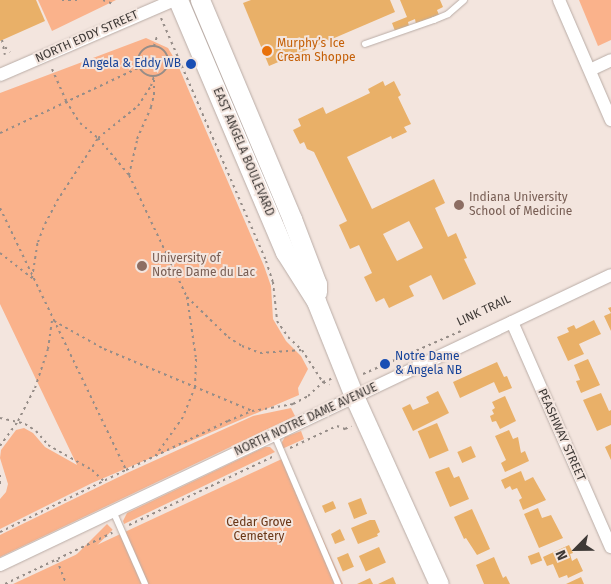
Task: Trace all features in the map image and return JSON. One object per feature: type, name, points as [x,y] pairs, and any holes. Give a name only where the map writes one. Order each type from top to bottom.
[{"type":"main road","name":"EAST ANGELA BOULEVARD","points":[[178,0],[285,252],[316,301],[354,396],[439,584]]},
{"type":"main road","name":"EAST ANGELA BOULEVARD","points":[[200,0],[317,284],[316,301]]},
{"type":"street","name":"NORTH EDDY STREET","points":[[0,75],[174,0]]},
{"type":"street","points":[[559,0],[611,120]]},
{"type":"street","points":[[590,70],[611,60]]},
{"type":"street","name":"NORTH NOTRE DAME AVENUE","points":[[0,565],[611,275]]},
{"type":"street","name":"PEASHWAY STREET","points":[[512,322],[611,547]]},
{"type":"lane","points":[[365,44],[448,14],[464,0]]},
{"type":"lane","points":[[274,434],[338,584]]},
{"type":"lane","points":[[113,511],[145,584]]},
{"type":"path","points":[[62,0],[77,0]]},
{"type":"path","points":[[103,0],[113,4]]},
{"type":"path","points":[[163,21],[266,261],[273,282],[277,320],[288,337],[302,350],[323,382],[330,385]]},
{"type":"path","points":[[154,46],[157,36]]},
{"type":"path","points":[[2,40],[10,52]]},
{"type":"path","points":[[32,278],[38,242],[45,224],[98,138],[138,106],[151,86],[154,76],[165,70],[168,62],[166,52],[154,46],[141,53],[140,67],[145,73],[154,76]]},
{"type":"path","points":[[5,47],[5,55]]},
{"type":"path","points":[[0,133],[140,67]]},
{"type":"path","points":[[52,69],[66,102],[80,124],[98,138],[129,175],[187,297],[196,359],[195,387],[183,417],[156,456]]},
{"type":"path","points":[[129,175],[137,139],[154,95],[154,76]]},
{"type":"path","points":[[0,208],[126,470]]},
{"type":"path","points":[[0,253],[32,278]]},
{"type":"path","points":[[187,297],[228,337],[242,346],[260,353],[302,350]]},
{"type":"path","points":[[52,319],[87,341],[252,412]]},
{"type":"path","points":[[0,446],[29,403],[44,365],[52,319]]},
{"type":"path","name":"LINK TRAIL","points":[[363,374],[462,331]]},
{"type":"path","points":[[0,532],[126,470],[252,412],[293,404],[308,396],[323,382],[331,379]]},
{"type":"path","points":[[0,418],[18,421],[36,432],[48,445],[92,470],[104,481]]},
{"type":"path","points":[[6,584],[337,426],[345,429],[353,425]]},
{"type":"path","points":[[0,475],[0,487]]},
{"type":"path","points":[[57,560],[66,584]]},
{"type":"green space","points":[[38,0],[116,0],[52,31]]},
{"type":"green space","points":[[579,0],[611,0],[611,40],[598,46]]},
{"type":"green space","points":[[146,38],[168,48],[177,63],[264,266],[271,286],[273,319],[286,341],[301,356],[308,369],[298,388],[299,395],[92,483],[0,529],[0,499],[6,492],[8,484],[0,458],[1,450],[16,430],[24,428],[33,433],[45,447],[77,465],[0,304],[0,93]]},
{"type":"green space","points":[[291,408],[295,416],[0,557],[0,535],[127,473],[253,416]]},
{"type":"green space","points":[[301,431],[304,439],[282,449],[282,442],[285,437]]},
{"type":"green space","points":[[265,447],[270,447],[275,452],[124,524],[123,521],[127,513]]},
{"type":"green space","name":"Cedar Grove Cemetery","points":[[286,457],[343,584],[13,584]]},
{"type":"green space","points":[[107,524],[113,530],[58,584],[47,584]]},
{"type":"building","points":[[0,0],[36,0],[45,21],[0,41]]},
{"type":"building","points":[[251,0],[390,0],[395,12],[269,66],[243,3]]},
{"type":"building","points":[[400,0],[440,0],[443,7],[437,10],[439,15],[416,24],[415,19],[408,22],[409,26],[395,31],[392,23],[407,17]]},
{"type":"building","points":[[383,81],[385,86],[394,81],[401,95],[398,97],[411,124],[404,127],[407,132],[392,139],[391,136],[347,157],[372,209],[434,179],[445,203],[435,208],[448,237],[456,233],[467,258],[464,259],[476,284],[443,300],[431,275],[409,286],[414,296],[389,308],[384,298],[376,302],[364,277],[372,273],[359,245],[350,249],[339,225],[347,221],[314,152],[307,149],[304,142],[300,144],[293,130],[301,126],[298,119],[323,107],[326,114],[370,93],[368,89]],"holes":[[[409,221],[423,248],[397,261],[383,234]]]},
{"type":"building","points":[[611,313],[611,331],[604,316]]},
{"type":"building","points":[[594,320],[601,334],[579,344],[584,354],[568,361],[557,337],[569,332],[567,328],[574,325],[576,329]]},
{"type":"building","points":[[588,359],[600,385],[581,393],[576,381],[580,380],[574,365]]},
{"type":"building","points":[[497,362],[504,377],[507,376],[512,388],[499,393],[494,382],[460,398],[453,382]]},
{"type":"building","points":[[438,391],[449,413],[413,431],[402,408],[410,404],[413,410],[429,403],[426,397]]},
{"type":"building","points":[[601,393],[609,411],[611,410],[611,425],[597,431],[583,400]]},
{"type":"building","points":[[505,396],[516,421],[500,429],[496,421],[492,422],[490,416],[494,414],[492,410],[495,408],[492,402]]},
{"type":"building","points":[[437,423],[449,451],[429,459],[418,431]]},
{"type":"building","points":[[509,430],[513,439],[518,437],[521,453],[525,451],[529,461],[505,472],[501,463],[506,460],[495,436]]},
{"type":"building","points":[[611,444],[611,460],[605,447]]},
{"type":"building","points":[[471,446],[476,457],[462,463],[457,452]]},
{"type":"building","points":[[449,467],[454,478],[459,476],[469,499],[450,507],[435,472]]},
{"type":"building","points":[[521,471],[525,481],[533,477],[546,500],[523,510],[519,500],[522,498],[517,488],[512,490],[510,486],[505,489],[501,480]]},
{"type":"building","points":[[361,498],[367,514],[354,519],[348,503]]},
{"type":"building","points":[[333,501],[336,508],[325,513],[322,506]]},
{"type":"building","points":[[538,508],[542,518],[551,515],[563,538],[539,548],[524,514]]},
{"type":"building","points":[[472,509],[490,549],[477,555],[466,538],[464,539],[454,517]]},
{"type":"building","points":[[370,520],[375,520],[380,532],[377,534],[378,536],[358,544],[351,528]]},
{"type":"building","points":[[340,529],[345,540],[335,544],[331,534]]},
{"type":"building","points":[[569,545],[573,553],[570,554],[572,561],[577,558],[583,571],[568,578],[567,575],[559,578],[553,564],[547,566],[543,557]]},
{"type":"building","points":[[379,547],[386,563],[366,571],[359,556]]},
{"type":"building","points":[[539,552],[542,560],[531,565],[528,556]]},
{"type":"building","points":[[348,553],[354,567],[343,571],[337,558]]},
{"type":"building","points":[[494,557],[503,578],[506,576],[510,584],[484,584],[476,565]]},
{"type":"building","points":[[393,577],[396,584],[378,584]]},
{"type":"building","points":[[581,577],[584,584],[566,584]]},
{"type":"building","points":[[370,578],[373,584],[357,584]]},
{"type":"place","name":"Murphy’s Ice Cream Shoppe","points":[[267,51]]},
{"type":"place","name":"Angela & Eddy WB","points":[[191,64]]},
{"type":"place","name":"Indiana University School of Medicine","points":[[459,205]]},
{"type":"place","name":"University of Notre Dame du Lac","points":[[142,266]]},
{"type":"place","name":"Notre Dame & Angela NB","points":[[385,364]]}]
